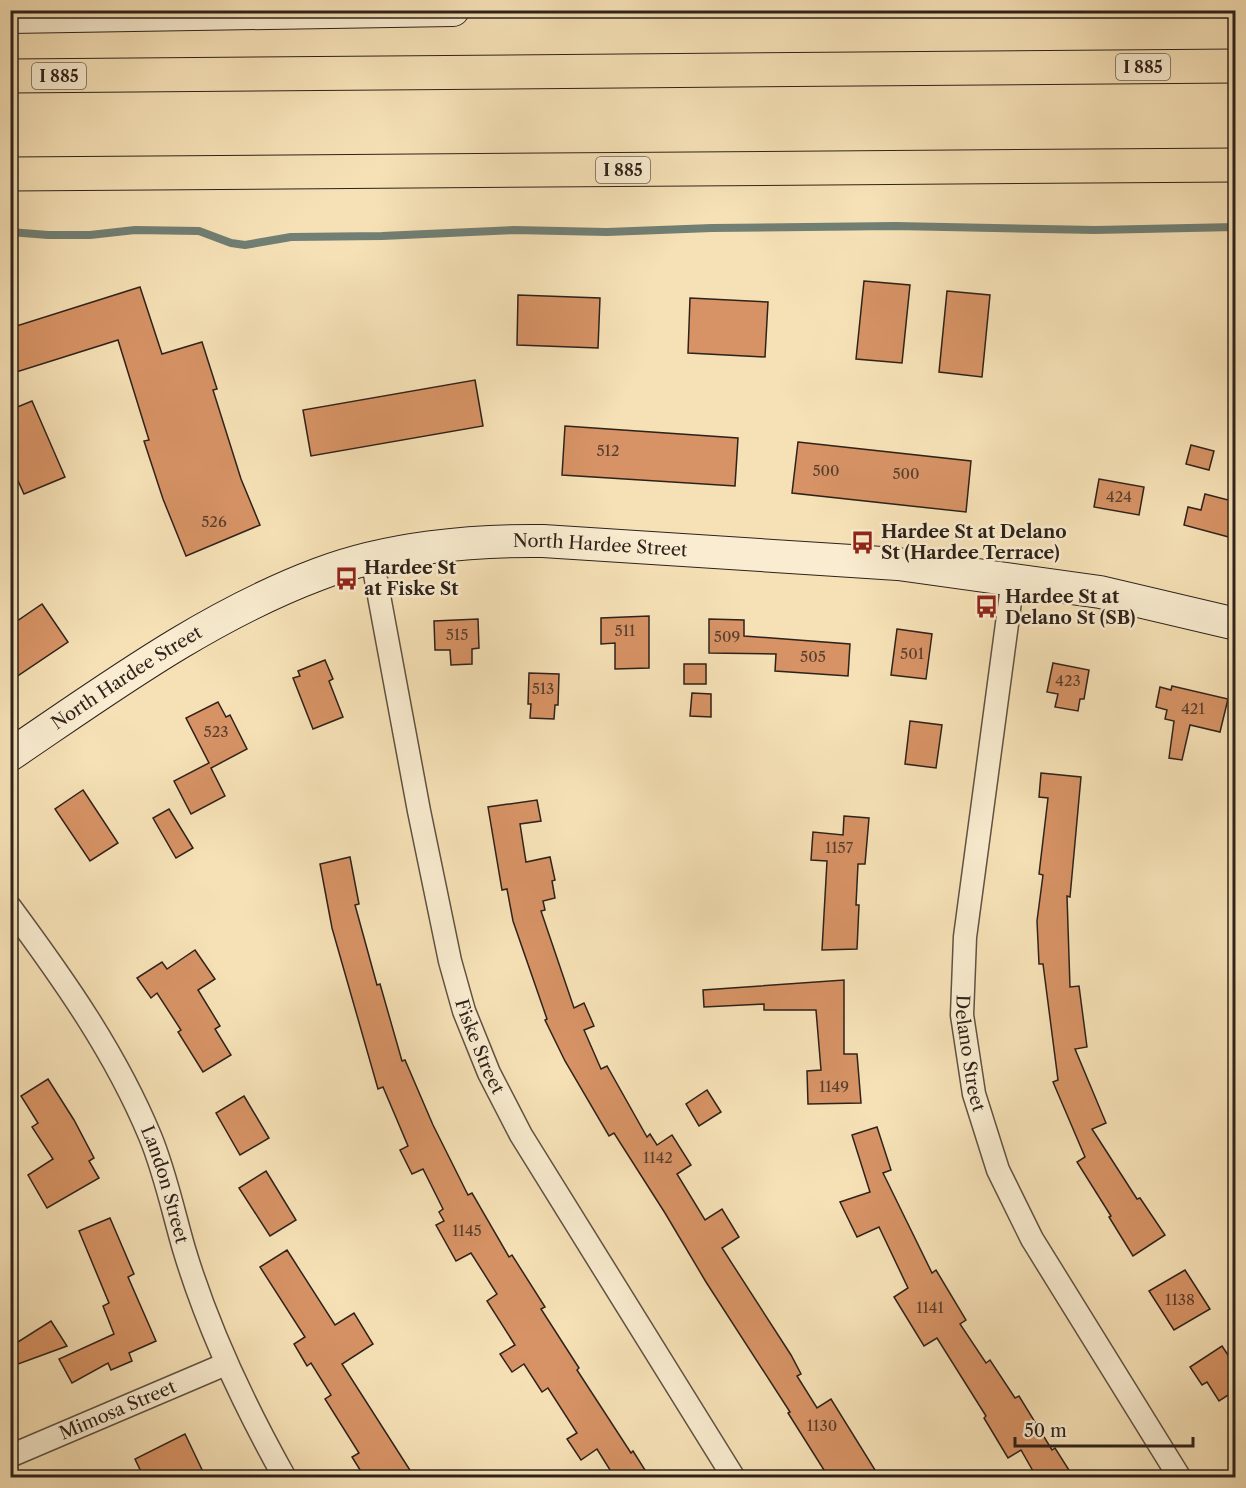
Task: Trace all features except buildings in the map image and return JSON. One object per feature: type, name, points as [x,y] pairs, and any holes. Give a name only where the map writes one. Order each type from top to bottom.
[{"type":"highway","name":"I 885","points":[[10,76],[1236,66]]},
{"type":"highway","name":"I 885","points":[[10,174],[1236,165]]},
{"type":"street","points":[[10,17],[453,10]]},
{"type":"street","name":"North Hardee Street","points":[[10,755],[174,646],[219,620],[321,573],[372,558],[425,548],[513,540],[543,541],[898,564],[1100,592],[1236,624]]},
{"type":"street","name":"Fiske Street","points":[[372,558],[426,846],[450,961],[464,1011],[489,1073],[521,1135],[734,1478]]},
{"type":"street","name":"Delano Street","points":[[1013,579],[965,937],[962,1015],[974,1094],[998,1170],[1032,1239],[1180,1478]]},
{"type":"street","name":"Landon Street","points":[[10,907],[81,1005],[100,1036],[150,1135],[166,1181],[184,1249],[226,1364],[285,1478]]},
{"type":"street","name":"Mimosa Street","points":[[10,1456],[226,1364]]},
{"type":"waterway","points":[[10,232],[90,235],[135,230],[199,231],[231,243],[245,245],[291,237],[382,236],[514,230],[607,232],[712,228],[896,226],[1095,230],[1236,227]]},
{"type":"place","name":"Hardee St at Delano St (Hardee Terrace)","points":[[863,542]]},
{"type":"place","name":"Hardee St at Fiske St","points":[[346,578]]},
{"type":"place","name":"Hardee St at Delano St (SB)","points":[[987,607]]}]
